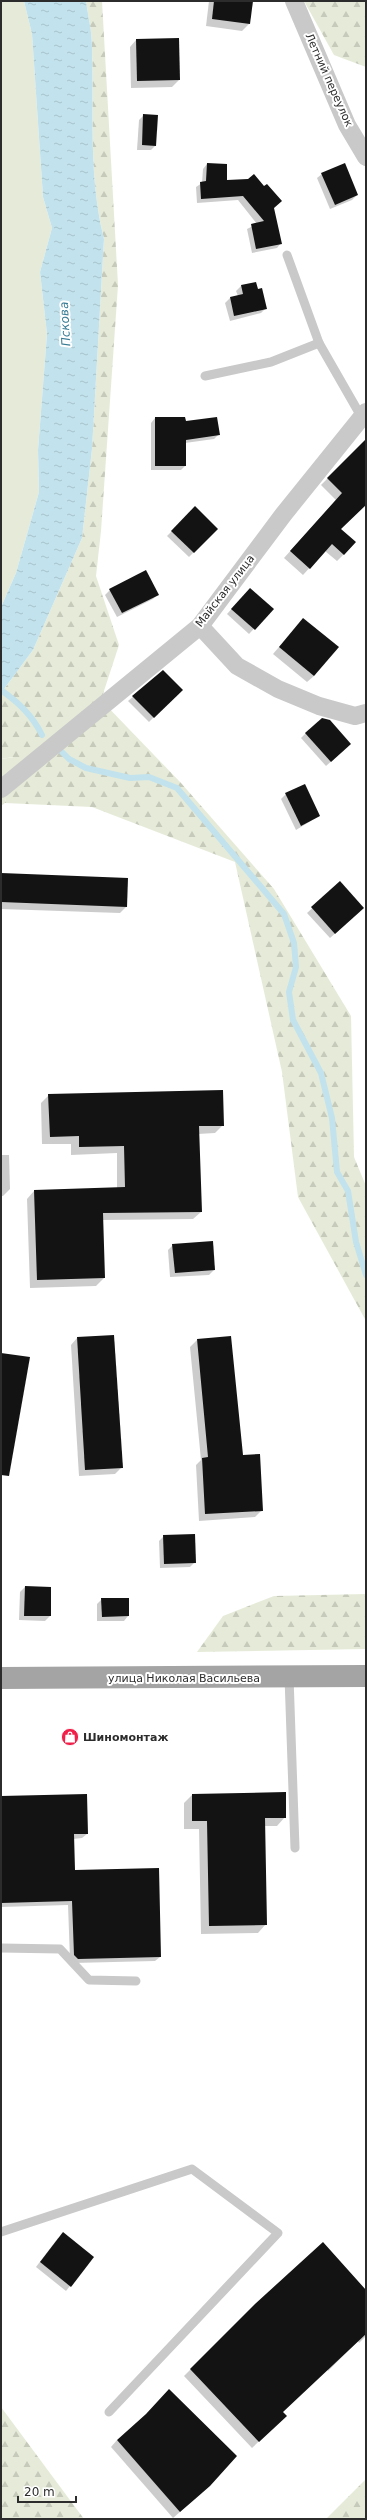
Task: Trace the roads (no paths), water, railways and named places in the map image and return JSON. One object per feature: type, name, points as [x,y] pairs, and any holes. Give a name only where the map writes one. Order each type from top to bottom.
[{"type":"main road","name":"улица Николая Васильева","points":[[1,1678],[366,1676]]},
{"type":"street","name":"Летний переулок","points":[[294,1],[348,125],[366,157]]},
{"type":"street","name":"Майская улица","points":[[1,789],[200,626],[283,515],[364,415]]},
{"type":"street","points":[[200,626],[237,666],[278,688],[319,706],[355,716],[366,713]]},
{"type":"lane","points":[[287,254],[319,342],[364,415]]},
{"type":"lane","points":[[206,376],[271,362],[319,342]]},
{"type":"lane","points":[[289,1677],[294,1848]]},
{"type":"lane","points":[[1,1948],[60,1949],[88,1980],[136,1981]]},
{"type":"lane","points":[[1,2232],[192,2169],[278,2232],[109,2412]]},
{"type":"water","name":"Пскова","points":[[24,1],[86,1],[92,41],[94,167],[99,215],[104,239],[92,449],[82,538],[33,650],[1,693],[1,607],[16,573],[39,492],[38,450],[47,334],[40,272],[52,228],[43,197],[32,34]]},
{"type":"waterway","points":[[1,690],[24,710],[34,721],[42,735]]},
{"type":"waterway","points":[[62,752],[69,759],[86,768],[130,778],[149,777],[177,788],[284,914],[294,943],[296,967],[289,992],[293,1020],[321,1073],[332,1118],[337,1172],[348,1191],[356,1242],[366,1275]]},
{"type":"place","name":"Шиномонтаж","points":[[70,1737]]}]
